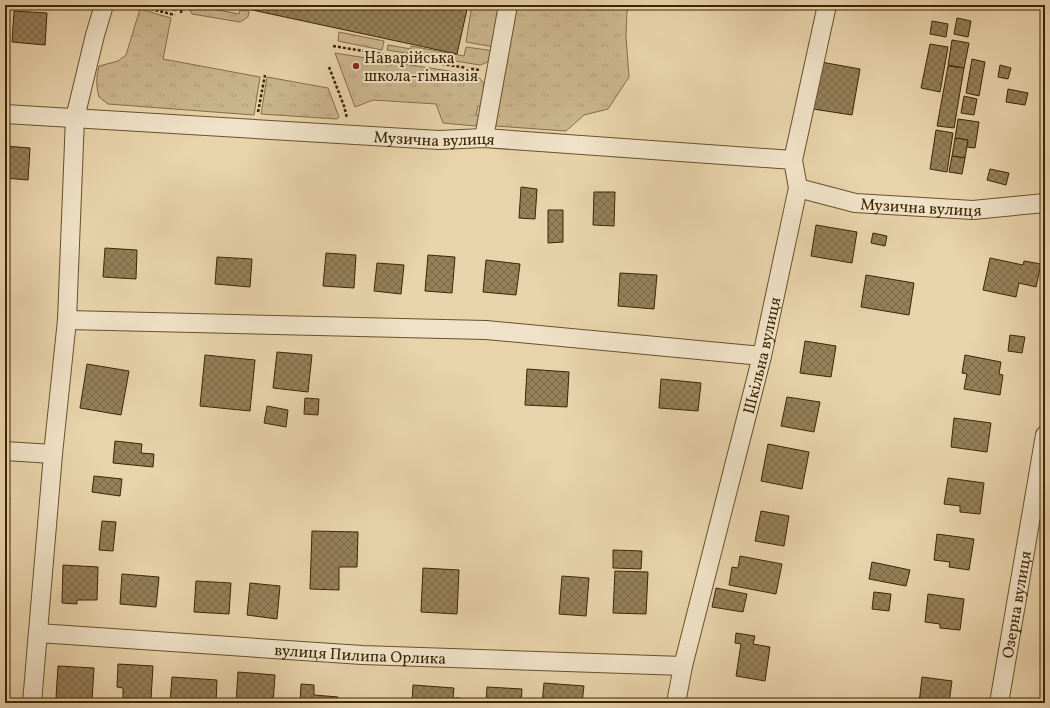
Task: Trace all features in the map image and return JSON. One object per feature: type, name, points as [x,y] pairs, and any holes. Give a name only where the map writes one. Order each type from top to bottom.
[{"type":"street","points":[[32,703],[53,454],[67,320],[75,118],[95,35],[104,5]]},
{"type":"street","points":[[484,138],[508,5]]},
{"type":"street","name":"Шкільна вулиця","points":[[676,703],[762,356],[798,188],[793,160],[827,5]]},
{"type":"street","name":"Музична вулиця","points":[[5,114],[440,140],[484,138],[793,160]]},
{"type":"street","name":"Музична вулиця","points":[[798,188],[856,203],[974,210],[1045,203]]},
{"type":"street","points":[[67,320],[486,330],[762,356]]},
{"type":"street","name":"Озерна вулиця","points":[[999,703],[1045,435]]},
{"type":"street","points":[[5,451],[53,454]]},
{"type":"street","name":"вулиця Пилипа Орлика","points":[[38,633],[362,655],[684,666]]},
{"type":"path","points":[[136,5],[175,15]]},
{"type":"path","points":[[181,13],[182,5]]},
{"type":"path","points":[[333,46],[495,72]]},
{"type":"path","points":[[329,67],[347,116],[346,134]]},
{"type":"path","points":[[255,129],[265,75]]},
{"type":"green space","points":[[152,5],[177,5],[176,11]]},
{"type":"green space","points":[[188,5],[197,5],[239,14],[240,10],[249,11],[248,17],[240,22],[192,14]]},
{"type":"green space","points":[[472,5],[501,5],[494,47],[466,42]]},
{"type":"green space","points":[[514,5],[634,5],[627,11],[626,36],[629,77],[608,109],[584,115],[566,131],[496,126],[492,115]]},
{"type":"green space","points":[[140,9],[171,18],[163,59],[260,77],[254,115],[108,104],[99,97],[97,89],[97,74],[99,66],[118,61],[126,55]]},
{"type":"green space","points":[[339,32],[384,41],[382,50],[338,41]]},
{"type":"green space","points":[[388,45],[411,49],[411,46],[464,56],[466,47],[494,51],[490,60],[480,65],[387,50]]},
{"type":"green space","points":[[335,53],[474,75],[482,81],[485,88],[483,107],[478,106],[476,115],[482,116],[475,126],[443,123],[436,104],[373,100],[355,107]]},
{"type":"green space","points":[[267,77],[328,88],[339,117],[337,119],[261,114]]},
{"type":"building","points":[[229,5],[468,5],[457,54]]},
{"type":"building","points":[[14,11],[47,13],[45,45],[12,42]]},
{"type":"building","points":[[957,18],[971,21],[968,37],[954,34]]},
{"type":"building","points":[[932,21],[948,24],[946,37],[930,34]]},
{"type":"building","points":[[952,40],[969,43],[964,68],[948,65]]},
{"type":"building","points":[[930,44],[948,47],[940,92],[921,88]]},
{"type":"building","points":[[972,59],[985,62],[979,96],[966,93]]},
{"type":"building","points":[[821,62],[860,69],[852,115],[813,109]]},
{"type":"building","points":[[1000,65],[1011,68],[1008,79],[998,77]]},
{"type":"building","points":[[948,66],[964,68],[954,128],[937,126]]},
{"type":"building","points":[[1008,89],[1028,93],[1025,105],[1006,102]]},
{"type":"building","points":[[964,96],[977,99],[974,115],[961,113]]},
{"type":"building","points":[[958,119],[979,122],[975,148],[966,147],[968,140],[955,138]]},
{"type":"building","points":[[936,130],[953,133],[947,172],[930,169]]},
{"type":"building","points":[[955,138],[968,140],[965,158],[952,156]]},
{"type":"building","points":[[5,146],[30,148],[28,180],[5,178]]},
{"type":"building","points":[[952,156],[965,158],[962,174],[949,172]]},
{"type":"building","points":[[990,169],[1009,173],[1006,185],[987,180]]},
{"type":"building","points":[[521,187],[537,189],[535,219],[519,218]]},
{"type":"building","points":[[5,190],[7,190],[5,224]]},
{"type":"building","points":[[594,192],[615,192],[614,226],[593,225]]},
{"type":"building","points":[[548,210],[563,210],[563,242],[548,243]]},
{"type":"building","points":[[816,225],[857,232],[852,263],[811,256]]},
{"type":"building","points":[[873,233],[887,236],[885,246],[871,243]]},
{"type":"building","points":[[105,248],[137,250],[136,279],[103,277]]},
{"type":"building","points":[[326,253],[356,255],[354,288],[323,286]]},
{"type":"building","points":[[428,255],[455,257],[452,293],[425,291]]},
{"type":"building","points":[[217,257],[252,259],[250,287],[215,284]]},
{"type":"building","points":[[990,258],[1023,265],[1024,261],[1041,264],[1036,287],[1019,283],[1016,297],[983,290]]},
{"type":"building","points":[[486,260],[520,264],[516,295],[483,292]]},
{"type":"building","points":[[377,263],[404,265],[401,294],[374,291]]},
{"type":"building","points":[[620,273],[657,275],[654,309],[618,306]]},
{"type":"building","points":[[866,275],[914,283],[909,315],[861,307]]},
{"type":"building","points":[[1010,335],[1025,337],[1022,353],[1008,351]]},
{"type":"building","points":[[805,341],[836,346],[831,377],[800,373]]},
{"type":"building","points":[[277,352],[312,355],[308,392],[273,388]]},
{"type":"building","points":[[205,355],[255,360],[250,411],[200,406]]},
{"type":"building","points":[[965,355],[1001,362],[999,374],[1003,375],[1000,395],[964,389],[967,374],[962,373]]},
{"type":"building","points":[[87,364],[129,371],[121,415],[80,408]]},
{"type":"building","points":[[527,369],[569,372],[567,407],[525,405]]},
{"type":"building","points":[[661,379],[701,383],[698,411],[659,408]]},
{"type":"building","points":[[787,397],[820,402],[814,432],[781,426]]},
{"type":"building","points":[[305,398],[319,399],[318,415],[304,414]]},
{"type":"building","points":[[267,406],[288,410],[286,427],[264,423]]},
{"type":"building","points":[[954,418],[991,423],[987,452],[951,447]]},
{"type":"building","points":[[115,441],[142,444],[141,453],[154,454],[153,467],[113,463]]},
{"type":"building","points":[[768,444],[809,452],[802,489],[761,481]]},
{"type":"building","points":[[94,476],[122,479],[120,496],[92,492]]},
{"type":"building","points":[[948,478],[984,483],[980,514],[960,512],[960,506],[944,504]]},
{"type":"building","points":[[5,497],[10,498],[6,530],[5,529]]},
{"type":"building","points":[[761,511],[789,516],[784,546],[755,541]]},
{"type":"building","points":[[102,521],[116,522],[113,551],[99,550]]},
{"type":"building","points":[[312,531],[358,532],[357,567],[339,567],[339,590],[310,589]]},
{"type":"building","points":[[937,534],[974,539],[969,570],[949,567],[950,562],[934,560]]},
{"type":"building","points":[[613,550],[642,551],[641,569],[613,568]]},
{"type":"building","points":[[740,556],[782,564],[776,594],[729,585],[732,567],[738,568]]},
{"type":"building","points":[[872,562],[910,570],[906,586],[869,579]]},
{"type":"building","points":[[63,565],[98,567],[97,600],[77,600],[77,604],[62,603]]},
{"type":"building","points":[[423,568],[459,570],[457,614],[421,612]]},
{"type":"building","points":[[615,571],[648,572],[646,614],[613,613]]},
{"type":"building","points":[[122,574],[159,577],[156,607],[120,604]]},
{"type":"building","points":[[562,576],[589,578],[586,616],[559,614]]},
{"type":"building","points":[[196,581],[231,583],[229,614],[194,612]]},
{"type":"building","points":[[250,583],[280,586],[277,619],[247,615]]},
{"type":"building","points":[[716,588],[747,594],[743,612],[712,607]]},
{"type":"building","points":[[874,592],[891,594],[889,611],[872,609]]},
{"type":"building","points":[[928,594],[964,599],[960,630],[940,628],[940,624],[925,622]]},
{"type":"building","points":[[736,633],[755,636],[753,644],[770,647],[765,681],[736,676],[741,644],[735,643]]},
{"type":"building","points":[[118,664],[153,666],[151,699],[123,698],[123,688],[117,687]]},
{"type":"building","points":[[58,666],[94,668],[92,700],[56,698]]},
{"type":"building","points":[[238,672],[275,675],[273,703],[236,703]]},
{"type":"building","points":[[172,677],[217,680],[216,703],[170,703]]},
{"type":"building","points":[[922,677],[952,681],[949,703],[919,703]]},
{"type":"building","points":[[544,683],[584,686],[582,703],[542,703]]},
{"type":"building","points":[[301,684],[314,685],[314,695],[338,697],[338,703],[300,703]]},
{"type":"building","points":[[413,685],[454,688],[453,698],[460,698],[460,703],[412,703]]},
{"type":"building","points":[[487,687],[522,689],[521,703],[486,703]]},
{"type":"place","name":"Наварійська школа-гімназія","points":[[356,66]]}]
